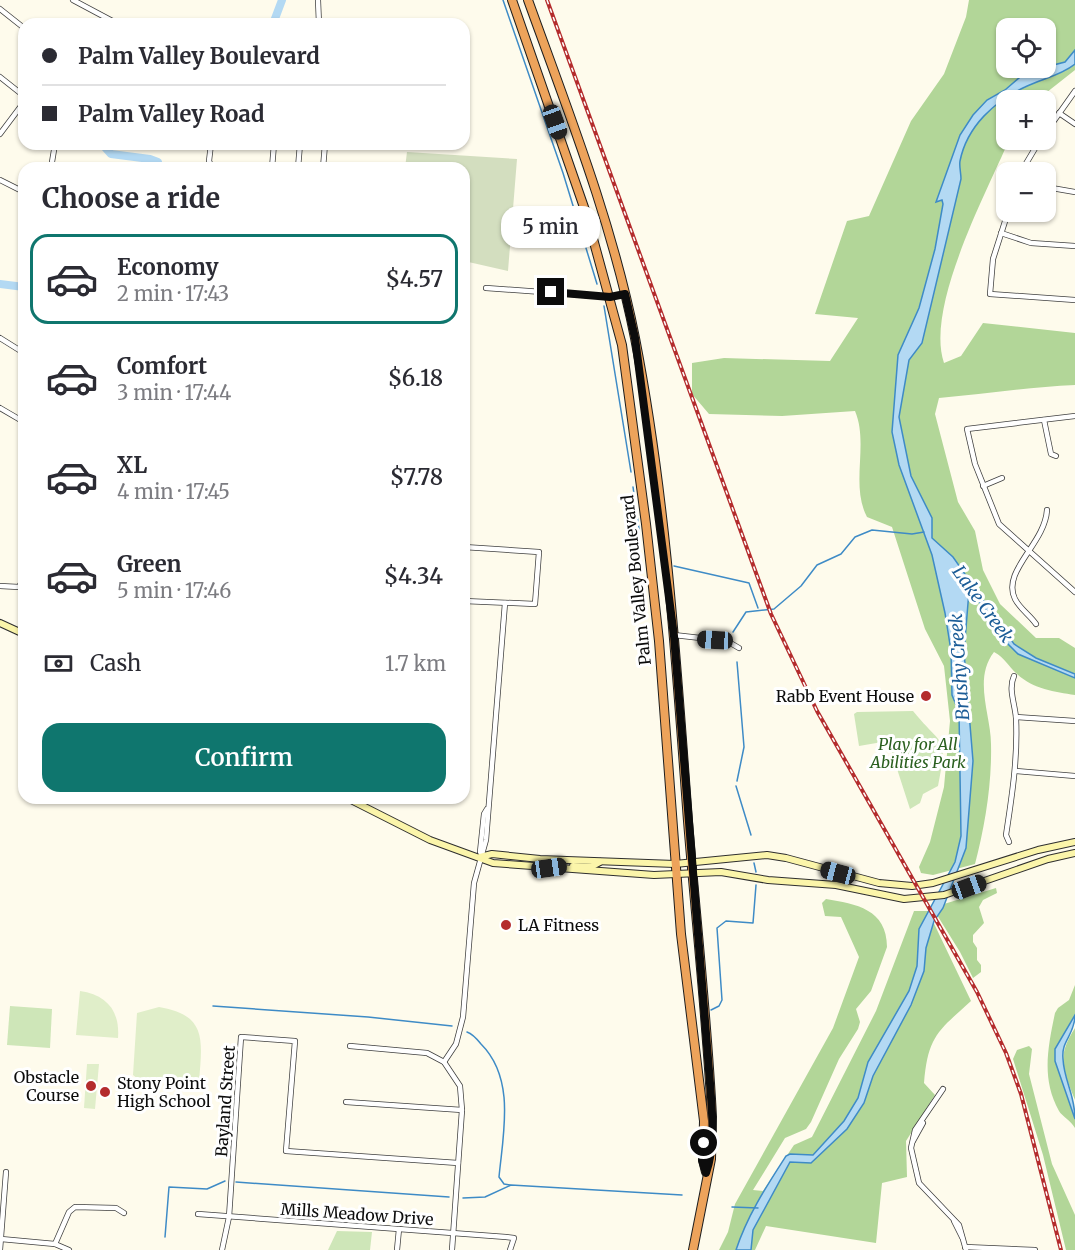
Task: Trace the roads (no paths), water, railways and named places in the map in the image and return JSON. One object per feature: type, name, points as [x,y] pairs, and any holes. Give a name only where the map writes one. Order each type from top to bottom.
[{"type":"highway","name":"Palm Valley Boulevard","points":[[512,0],[577,185],[622,345],[657,620],[675,874],[689,1007],[702,1100],[702,1160],[706,1173]]},
{"type":"highway","name":"Palm Valley Boulevard","points":[[528,0],[598,197],[625,294],[646,410],[674,636],[708,1060],[711,1159],[706,1173],[693,1250]]},
{"type":"highway","points":[[657,620],[665,633],[674,636]]},
{"type":"highway","points":[[659,641],[668,644],[676,657]]},
{"type":"highway","points":[[689,1007],[693,1011],[699,1053],[702,1058],[708,1060]]},
{"type":"main road","points":[[0,623],[18,631]]},
{"type":"main road","points":[[359,804],[430,840],[493,862],[549,868],[675,874],[721,872],[768,880],[832,884],[904,899],[934,897],[1048,859],[1075,853]]},
{"type":"main road","points":[[480,857],[492,854],[600,862],[692,864],[766,855],[786,858],[879,884],[915,886],[933,883],[1038,850],[1075,842]]},
{"type":"main road","points":[[549,868],[591,867],[600,862]]},
{"type":"street","points":[[73,0],[102,18]]},
{"type":"street","points":[[318,0],[319,18]]},
{"type":"street","points":[[0,9],[18,23]]},
{"type":"street","points":[[0,77],[18,91]]},
{"type":"street","points":[[1056,117],[1075,91]]},
{"type":"street","points":[[0,134],[18,110]]},
{"type":"street","points":[[1059,113],[1075,124]]},
{"type":"street","points":[[0,180],[18,189]]},
{"type":"street","points":[[1056,189],[1075,192]]},
{"type":"street","points":[[1005,222],[993,259],[990,294],[1075,300]]},
{"type":"street","points":[[1001,233],[1031,243],[1075,246]]},
{"type":"street","points":[[486,288],[610,297],[625,294]]},
{"type":"street","points":[[0,338],[18,349]]},
{"type":"street","points":[[0,408],[18,418]]},
{"type":"street","points":[[1075,416],[967,429],[983,486],[999,524],[1075,592]]},
{"type":"street","points":[[1044,420],[1051,454],[1056,456]]},
{"type":"street","points":[[983,486],[1002,478]]},
{"type":"street","points":[[1036,624],[1018,605],[1012,589],[1014,574],[1043,530],[1047,510]]},
{"type":"street","points":[[470,547],[539,552],[535,604],[470,601]]},
{"type":"street","points":[[0,586],[18,587]]},
{"type":"street","points":[[444,1062],[456,1044],[463,1017],[474,883],[480,857],[480,838],[487,809],[505,603]]},
{"type":"street","points":[[674,636],[727,641],[739,648]]},
{"type":"street","points":[[1009,842],[1006,835],[1016,771],[1016,717],[1011,684],[1014,676]]},
{"type":"street","points":[[1016,717],[1075,721]]},
{"type":"street","points":[[1016,771],[1075,776]]},
{"type":"street","name":"Bayland Street","points":[[222,1250],[229,1217],[241,1037],[295,1041],[286,1151],[458,1163]]},
{"type":"street","points":[[350,1046],[417,1052],[444,1062],[460,1086],[462,1110],[452,1250]]},
{"type":"street","points":[[943,1089],[923,1122],[911,1148],[919,1183],[963,1231],[965,1248],[1035,1250]]},
{"type":"street","points":[[346,1102],[462,1110]]},
{"type":"street","points":[[0,1250],[6,1172]]},
{"type":"street","points":[[55,1244],[69,1212],[75,1207],[116,1208],[124,1213]]},
{"type":"street","name":"Mills Meadow Drive","points":[[198,1214],[514,1238],[510,1250]]},
{"type":"street","points":[[397,1250],[399,1229]]},
{"type":"street","points":[[1,1239],[55,1244],[69,1250]]},
{"type":"water","points":[[1075,50],[1075,64],[1056,74],[1056,64],[1065,62]]},
{"type":"water","points":[[1019,78],[1047,78],[1020,90],[1005,90]]},
{"type":"water","points":[[996,95],[996,105],[976,126],[960,161],[961,179],[922,343],[909,360],[899,417],[911,476],[932,518],[932,538],[953,557],[1014,644],[1036,658],[1075,674],[1075,678],[1018,654],[994,630],[987,611],[969,591],[964,652],[973,761],[966,848],[943,908],[934,921],[926,948],[924,971],[911,1005],[873,1076],[864,1103],[847,1129],[811,1163],[790,1162],[753,1230],[751,1250],[736,1250],[751,1213],[786,1156],[790,1154],[813,1155],[844,1121],[858,1098],[868,1062],[909,991],[917,966],[919,929],[955,862],[961,836],[959,712],[952,695],[951,651],[945,613],[932,555],[899,465],[892,432],[898,355],[919,308],[935,249],[943,204],[942,200],[936,202],[960,135],[973,115],[987,100]]},
{"type":"water","points":[[1075,1015],[1073,1028],[1063,1052],[1075,1119],[1055,1061],[1055,1049]]},
{"type":"waterway","points":[[275,18],[282,0]]},
{"type":"waterway","points":[[503,0],[563,173],[597,284]]},
{"type":"waterway","points":[[107,150],[111,154],[158,162]]},
{"type":"waterway","points":[[0,284],[18,286]]},
{"type":"waterway","points":[[604,306],[631,472]]},
{"type":"waterway","points":[[633,487],[639,529]]},
{"type":"waterway","points":[[733,632],[746,612],[774,609],[801,586],[817,565],[841,554],[855,537],[872,530],[912,534],[924,532]]},
{"type":"waterway","points":[[674,566],[749,583],[758,608]]},
{"type":"waterway","points":[[737,662],[744,747],[737,781]]},
{"type":"waterway","points":[[736,786],[751,835]]},
{"type":"waterway","points":[[754,863],[756,872]]},
{"type":"waterway","points":[[711,1010],[719,1006],[722,1000],[717,928],[726,921],[753,923],[756,885]]},
{"type":"waterway","points":[[213,1006],[368,1017],[452,1026]]},
{"type":"waterway","points":[[467,1032],[492,1058],[499,1074],[505,1108],[499,1177],[504,1184],[510,1185]]},
{"type":"waterway","points":[[165,1237],[169,1187],[207,1189],[225,1181]]},
{"type":"waterway","points":[[236,1182],[449,1197]]},
{"type":"waterway","points":[[463,1198],[485,1197],[511,1185],[682,1195]]},
{"type":"waterway","points":[[732,1207],[758,1208]]},
{"type":"railway","points":[[547,0],[771,614],[817,711],[977,992],[1006,1053],[1021,1094],[1061,1250]]},
{"type":"place","name":"Rabb Event House","points":[[926,696]]},
{"type":"place","name":"LA Fitness","points":[[506,925]]},
{"type":"place","name":"Obstacle Course","points":[[91,1086]]},
{"type":"place","name":"Stony Point High School","points":[[105,1092]]},
{"type":"water label","name":"Lake Creek","points":[[983,604]]},
{"type":"water label","name":"Brushy Creek","points":[[959,667]]},
{"type":"park label","name":"Play for All Abilities Park","points":[[918,753]]}]
